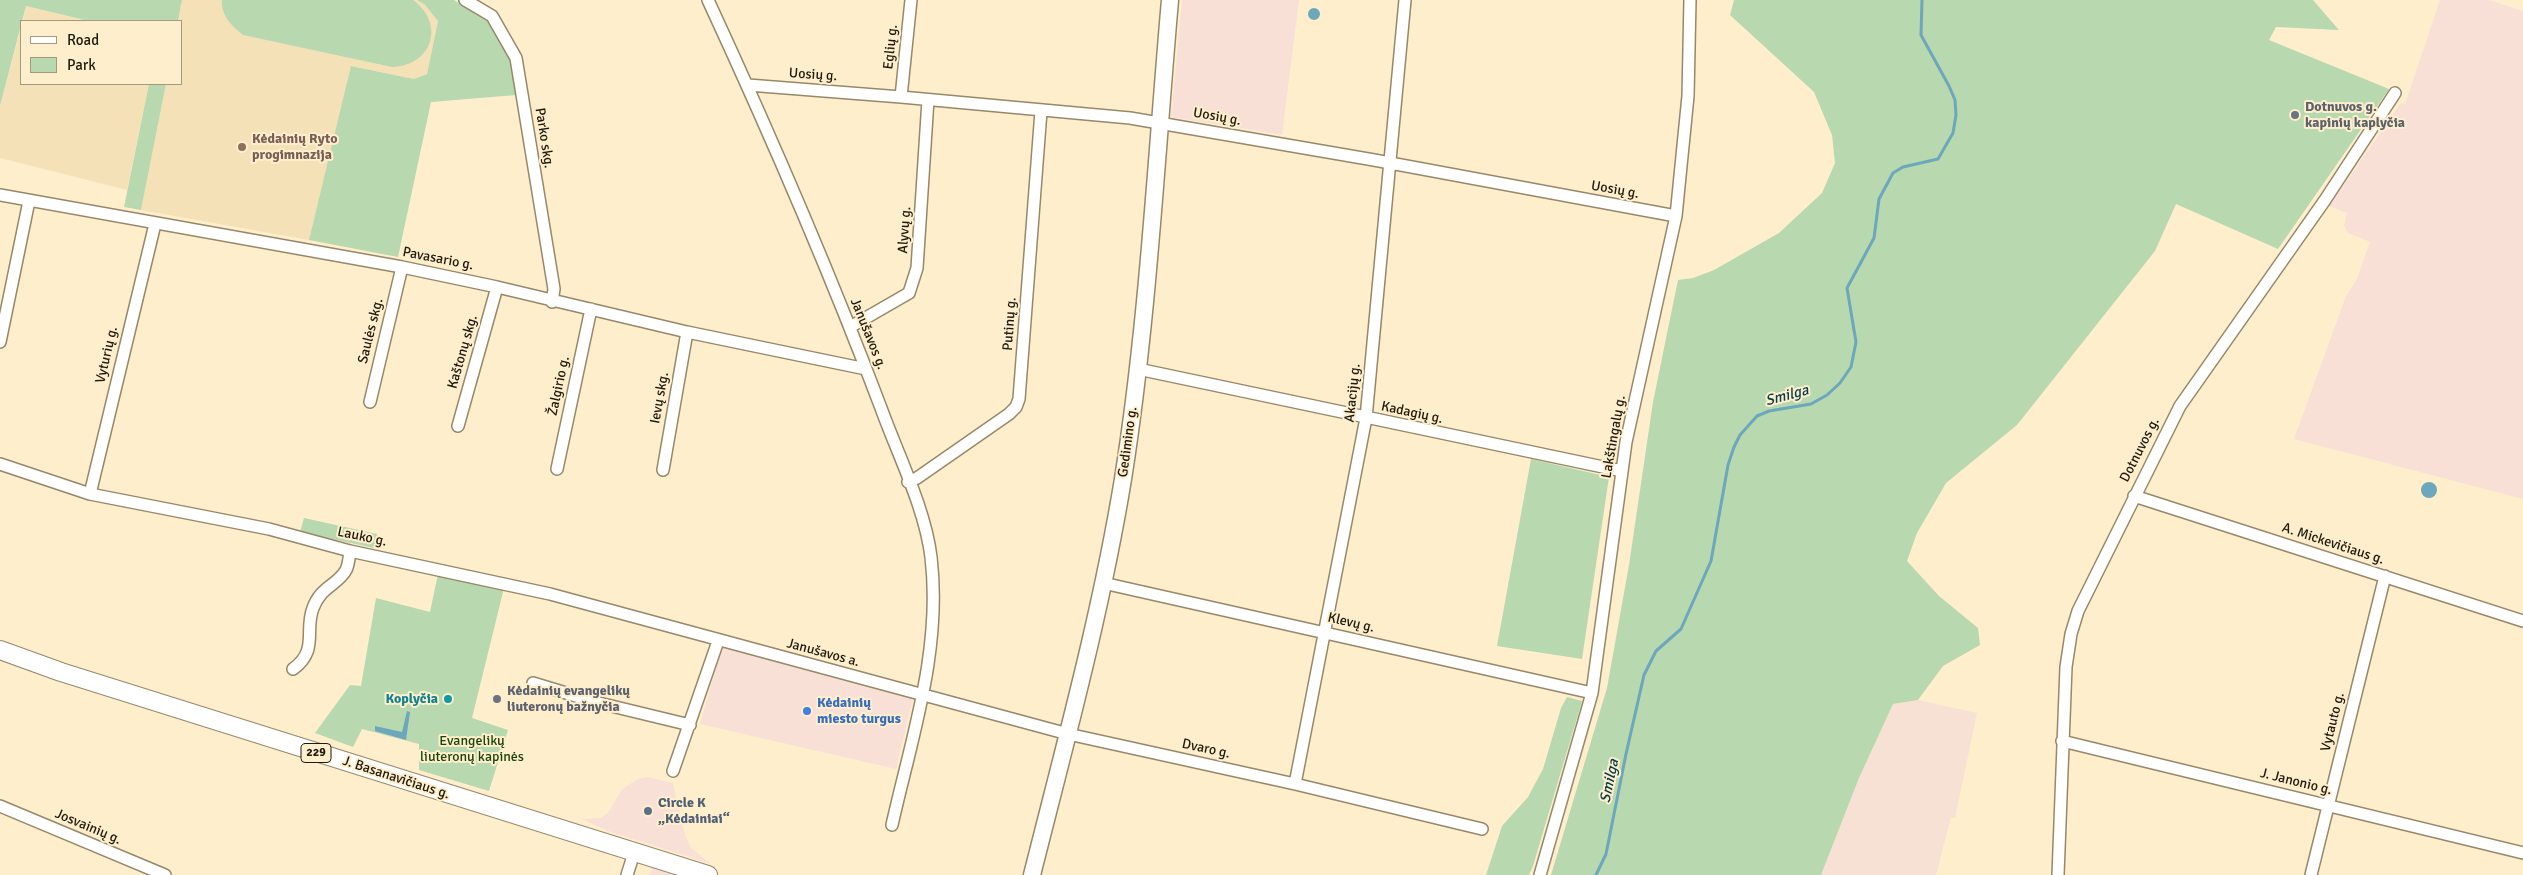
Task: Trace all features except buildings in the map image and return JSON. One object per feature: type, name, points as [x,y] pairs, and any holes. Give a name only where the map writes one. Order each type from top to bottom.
[{"type":"main road","name":"Gedimino g.","points":[[1032,875],[1068,734],[1103,583],[1123,481],[1138,369],[1170,0]]},
{"type":"main road","name":"J. Basanavičiaus g.","points":[[0,650],[70,675],[634,854],[708,875]]},
{"type":"street","name":"Parko skg.","points":[[465,0],[492,16],[516,58],[554,289],[552,302]]},
{"type":"street","name":"Janušavos g.","points":[[708,0],[748,85],[850,327],[926,531],[931,557],[932,622],[924,695]]},
{"type":"street","name":"Eglių g.","points":[[901,97],[911,0]]},
{"type":"street","name":"Akacijų g.","points":[[1295,784],[1326,633],[1366,418],[1405,0]]},
{"type":"street","name":"Lakštingalų g.","points":[[1540,875],[1592,693],[1622,471],[1632,412],[1676,216],[1688,96],[1690,0]]},
{"type":"street","name":"Uosių g.","points":[[748,85],[901,97],[1159,122],[1676,216]]},
{"type":"street","name":"Dotnuvos g.","points":[[2058,875],[2066,667],[2071,634],[2081,603],[2180,406],[2325,200],[2395,93]]},
{"type":"street","name":"Alyvų g.","points":[[850,327],[910,293],[917,268],[928,100]]},
{"type":"street","name":"Putinų g.","points":[[908,482],[917,478],[1009,414],[1016,407],[1019,399],[1041,111]]},
{"type":"street","name":"Pavasario g.","points":[[0,195],[402,267],[497,287],[552,302],[591,309],[687,332],[866,369]]},
{"type":"street","points":[[0,342],[29,201]]},
{"type":"street","name":"Vyturių g.","points":[[90,494],[155,224]]},
{"type":"street","name":"Saulės skg.","points":[[370,402],[402,267]]},
{"type":"street","name":"Kaštonų skg.","points":[[458,426],[497,287]]},
{"type":"street","name":"Žalgirio g.","points":[[557,469],[591,309]]},
{"type":"street","name":"Ievų skg.","points":[[663,470],[687,332]]},
{"type":"street","name":"Kadagių g.","points":[[1138,369],[1622,471]]},
{"type":"street","name":"Lauko g.","points":[[0,464],[90,494],[269,529],[350,551],[550,594],[718,641]]},
{"type":"street","name":"A. Mickevičiaus g.","points":[[2134,496],[2523,621]]},
{"type":"street","points":[[293,669],[305,658],[308,650],[312,610],[321,592],[344,573],[350,551]]},
{"type":"street","name":"Vytauto g.","points":[[2311,875],[2385,576]]},
{"type":"street","name":"Klevų g.","points":[[1103,583],[1592,693]]},
{"type":"street","points":[[673,771],[718,641]]},
{"type":"street","name":"Janušavos a.","points":[[718,641],[924,695]]},
{"type":"street","points":[[533,683],[600,703],[690,725]]},
{"type":"street","points":[[892,825],[924,695]]},
{"type":"street","name":"Dvaro g.","points":[[924,695],[1068,734],[1295,784],[1482,829]]},
{"type":"street","name":"J. Janonio g.","points":[[2062,741],[2523,853]]},
{"type":"street","name":"Josvainių g.","points":[[0,806],[165,875]]},
{"type":"street","points":[[626,875],[634,854]]},
{"type":"shaded area","name":"Kėdainių Ryto progimnazija","points":[[182,0],[417,0],[425,5],[438,21],[427,74],[414,79],[352,66],[309,240],[141,210],[166,85],[182,85],[182,20],[178,20]]},
{"type":"shaded area","points":[[1182,0],[1299,0],[1282,135],[1171,117]]},
{"type":"shaded area","points":[[2440,0],[2489,0],[2523,11],[2523,499],[2294,439],[2346,296],[2356,281],[2370,242],[2348,233],[2344,225],[2347,213],[2329,206],[2401,103],[2405,104]]},
{"type":"shaded area","points":[[26,6],[85,20],[23,20]]},
{"type":"shaded area","points":[[20,31],[20,85],[149,85],[127,190],[0,158],[0,106]]},
{"type":"shaded area","name":"Kėdainių miesto turgus","points":[[722,646],[913,698],[896,769],[700,724]]},
{"type":"shaded area","points":[[1918,700],[1977,713],[1955,818],[1951,817],[1936,875],[1821,875],[1859,778],[1893,704]]},
{"type":"shaded area","points":[[648,777],[673,783],[685,835],[691,848],[711,864],[608,831],[582,819],[601,818],[608,813],[622,789],[638,779]]},
{"type":"shaded area","points":[[653,867],[681,875],[650,875]]},
{"type":"green space","points":[[0,0],[182,0],[178,20],[85,20],[26,6],[22,20],[20,20],[20,29],[0,106]]},
{"type":"green space","points":[[222,0],[413,0],[423,10],[429,20],[430,42],[425,52],[417,59],[406,65],[392,67],[243,35],[225,16]]},
{"type":"green space","points":[[417,0],[454,0],[487,21],[511,57],[516,95],[431,102],[398,257],[309,240],[351,66],[414,79],[427,74],[438,21],[425,5]]},
{"type":"green space","points":[[1734,0],[2313,0],[2339,30],[2276,27],[2269,40],[2389,89],[2278,249],[2176,204],[2155,251],[2017,425],[1946,483],[1917,533],[1907,561],[1939,596],[1978,628],[1980,645],[1943,666],[1918,700],[1893,704],[1859,778],[1821,875],[1551,875],[1607,688],[1629,565],[1653,402],[1678,280],[1693,278],[1714,270],[1779,233],[1822,193],[1835,163],[1832,135],[1814,92],[1730,15]]},
{"type":"green space","points":[[149,85],[166,85],[141,210],[124,207]]},
{"type":"green space","points":[[1531,459],[1609,477],[1582,659],[1497,646]]},
{"type":"green space","points":[[304,518],[377,534],[374,548],[300,532]]},
{"type":"green space","name":"Evangelikų liuteronų kapinės","points":[[438,574],[504,588],[472,718],[508,730],[489,791],[419,770],[419,744],[362,729],[353,747],[315,733],[350,685],[361,686],[376,598],[430,612]]},
{"type":"green space","points":[[1567,697],[1582,701],[1529,875],[1486,875],[1502,826],[1528,797],[1543,769],[1561,708]]},
{"type":"water","points":[[1314,8],[1320,14],[1314,20],[1308,14]]},
{"type":"water","points":[[2429,482],[2435,484],[2437,490],[2435,496],[2429,498],[2423,496],[2421,490],[2423,484]]},
{"type":"water","points":[[407,711],[410,712],[406,740],[375,731],[375,726],[402,732]]},
{"type":"waterway","name":"Smilga","points":[[1596,875],[1606,854],[1644,675],[1656,651],[1681,629],[1711,561],[1728,465],[1734,447],[1740,435],[1757,416],[1769,411],[1811,404],[1827,395],[1840,383],[1851,367],[1856,342],[1847,288],[1874,238],[1879,199],[1893,173],[1903,167],[1938,159],[1953,133],[1956,115],[1955,100],[1921,35],[1922,0]]},
{"type":"place","name":"Dotnuvos g. kapinių kaplyčia","points":[[2295,115]]},
{"type":"place","name":"Kėdainių Ryto progimnazija","points":[[242,147]]},
{"type":"place","name":"Koplyčia","points":[[448,699]]},
{"type":"place","name":"Kėdainių evangelikų liuteronų bažnyčia","points":[[497,699]]},
{"type":"place","name":"Kėdainių miesto turgus","points":[[807,711]]},
{"type":"place","name":"Circle K „Kėdainiai“","points":[[648,811]]}]
